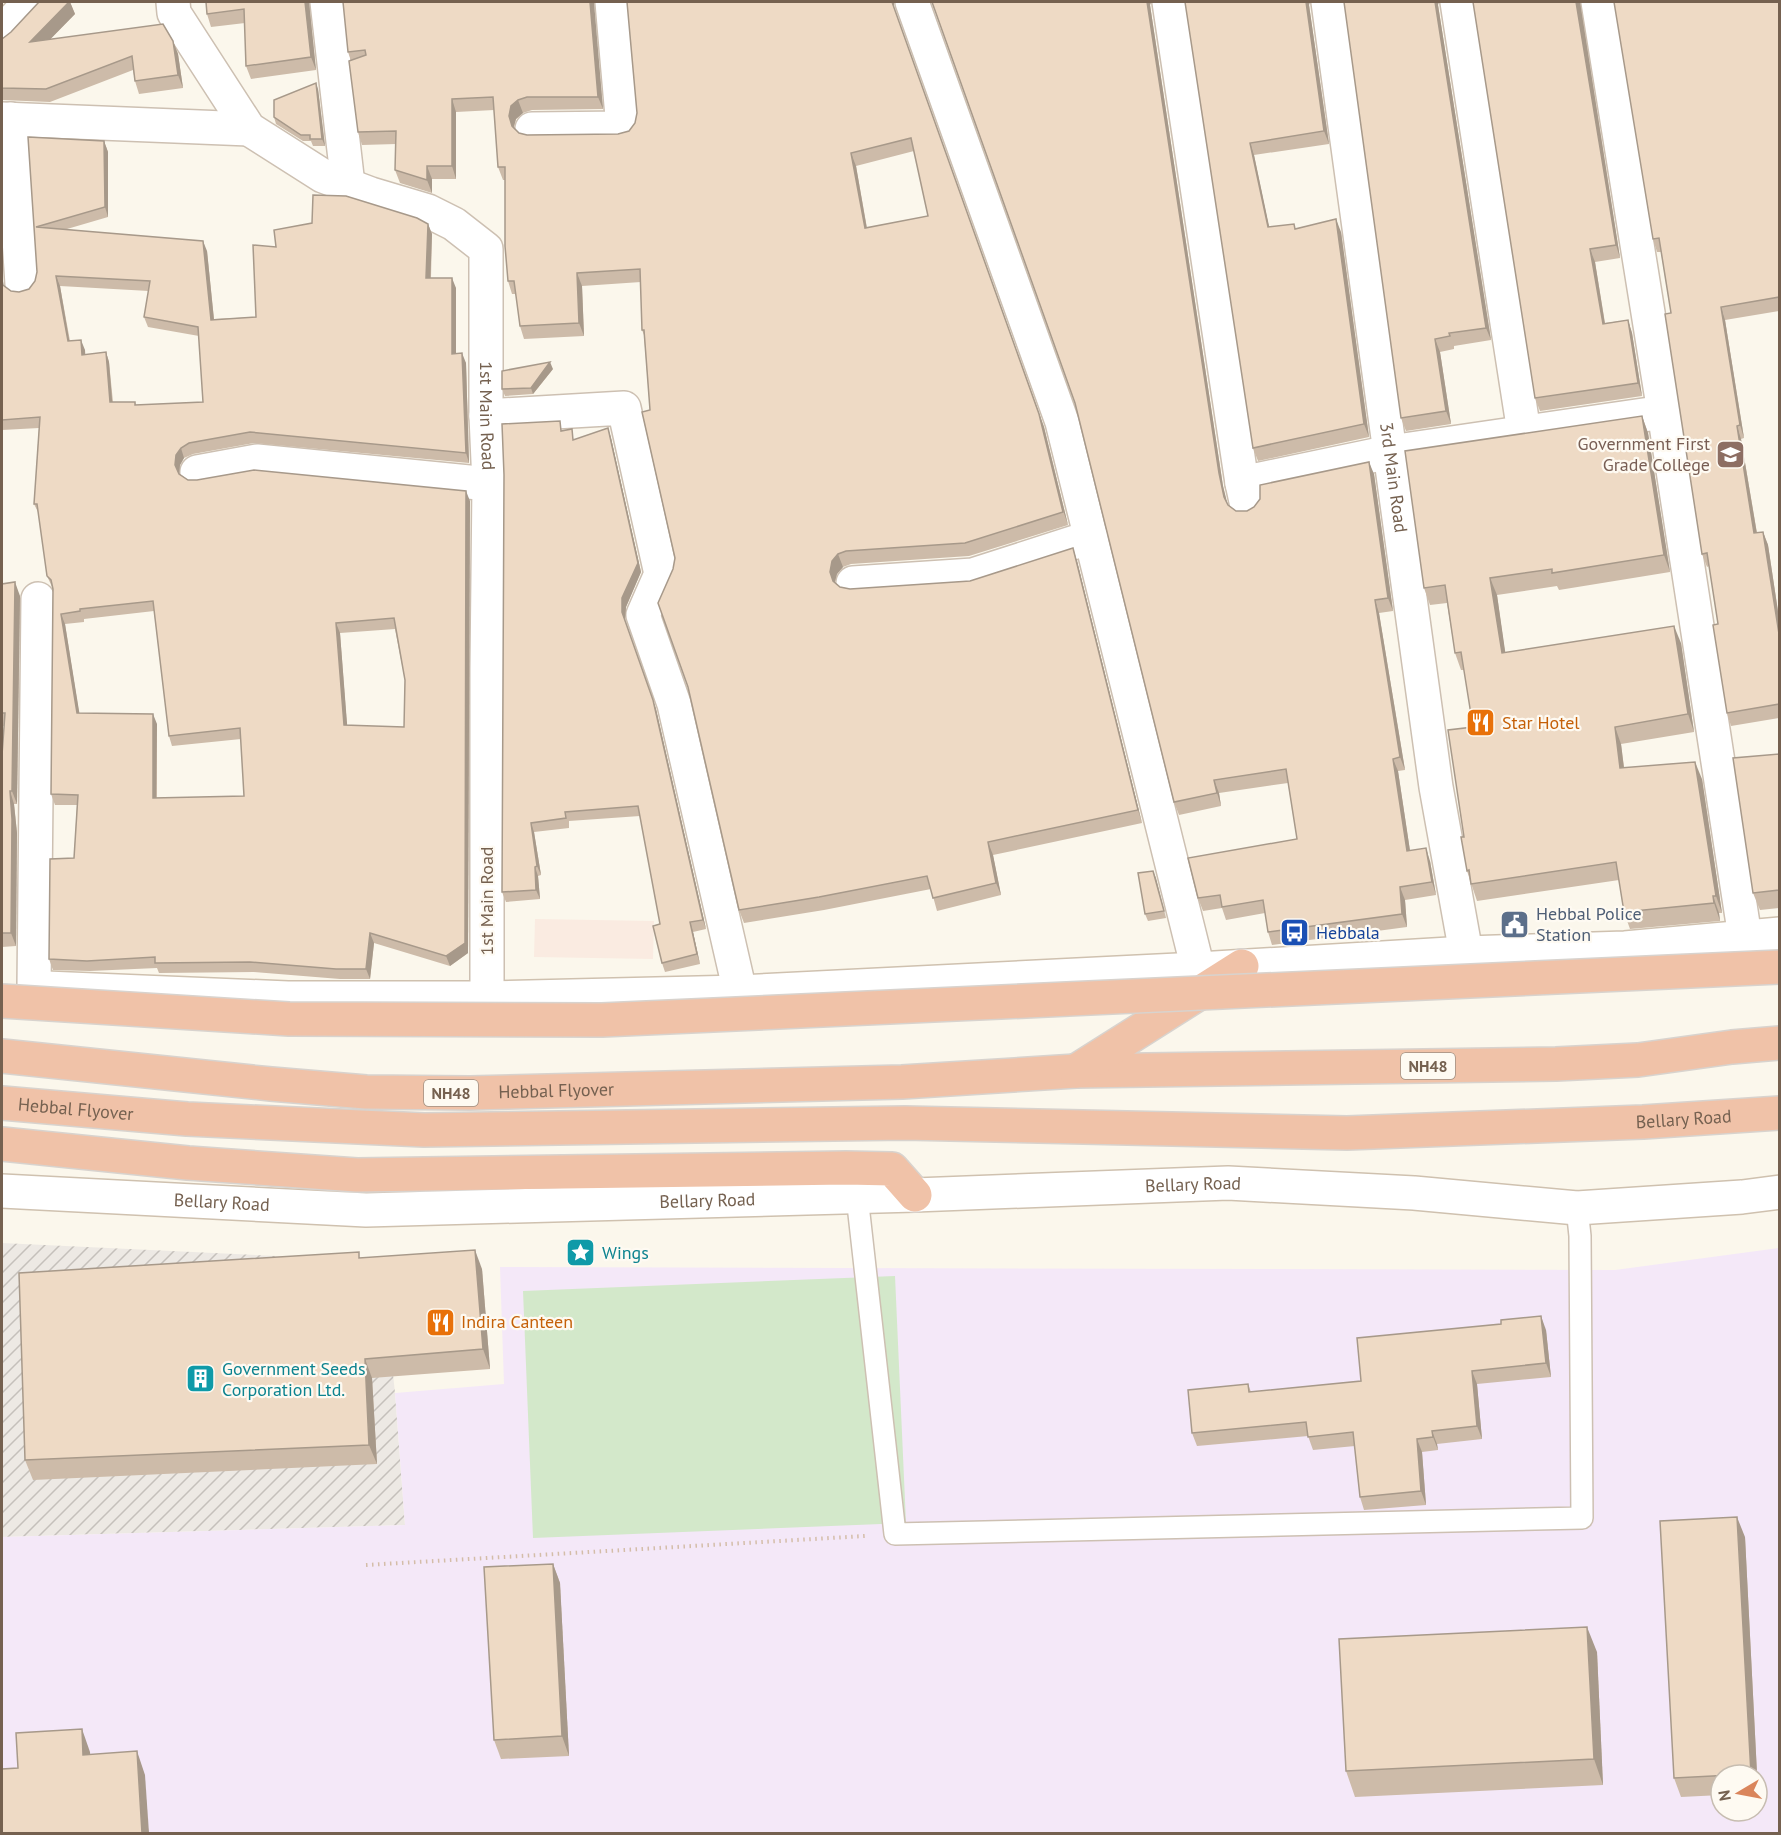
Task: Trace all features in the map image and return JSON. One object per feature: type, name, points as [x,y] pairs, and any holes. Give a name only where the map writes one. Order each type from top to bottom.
[{"type":"highway","points":[[1076,1071],[1242,966]]},
{"type":"highway","points":[[2,1001],[289,1019],[602,1020],[1779,967]]},
{"type":"highway","name":"NH48","points":[[1076,1071],[1556,1064],[1638,1060],[1779,1043]]},
{"type":"highway","name":"Hebbal Flyover","points":[[2,1056],[366,1092],[470,1093],[902,1082],[1076,1071]]},
{"type":"highway","name":"Hebbal Flyover","points":[[2,1103],[187,1119],[424,1130],[905,1123]]},
{"type":"highway","name":"Bellary Road","points":[[905,1123],[1347,1133],[1643,1122],[1779,1113]]},
{"type":"highway","points":[[2,1144],[188,1163],[357,1175],[892,1169],[915,1196]]},
{"type":"street","points":[[2,32],[30,2]]},
{"type":"street","name":"1st Main Road","points":[[173,2],[174,13],[249,129],[323,176],[428,212],[454,224],[486,249],[486,416],[489,484],[486,668],[487,998]]},
{"type":"street","points":[[327,2],[348,185]]},
{"type":"street","points":[[532,129],[623,128],[612,2]]},
{"type":"street","points":[[912,2],[1062,422],[1198,969]]},
{"type":"street","points":[[1169,2],[1245,495],[1390,452],[1664,412]]},
{"type":"street","name":"3rd Main Road","points":[[1328,2],[1436,787],[1466,953]]},
{"type":"street","points":[[1457,2],[1524,432]]},
{"type":"street","points":[[1598,2],[1745,937]]},
{"type":"street","points":[[22,284],[6,119],[249,129]]},
{"type":"street","points":[[486,416],[624,408],[661,574],[643,615],[674,704],[740,992]]},
{"type":"street","points":[[197,472],[257,462],[489,484]]},
{"type":"street","points":[[853,583],[973,575],[1091,537]]},
{"type":"street","points":[[34,988],[38,599]]},
{"type":"street","points":[[2,987],[288,998],[487,998],[740,992],[1466,953],[1625,948],[1779,934]]},
{"type":"street","name":"Bellary Road","points":[[2,1191],[366,1210],[915,1196],[1228,1183],[1414,1193],[1577,1208],[1742,1197],[1779,1192]]},
{"type":"lane","points":[[857,1196],[895,1534],[1582,1518],[1580,1236],[1577,1208]]},
{"type":"path","points":[[366,1565],[895,1534]]},
{"type":"shaded area","points":[[535,919],[654,921],[653,959],[534,957]]},
{"type":"shaded area","points":[[2,1243],[381,1261],[395,1393],[405,1525],[2,1537]]},
{"type":"shaded area","points":[[1779,1248],[1779,1833],[2,1833],[2,1537],[405,1525],[395,1393],[504,1384],[500,1267],[1615,1270]]},
{"type":"green space","points":[[895,1276],[906,1523],[533,1538],[523,1291]]},
{"type":"building","points":[[39,2],[69,2],[30,42],[163,24],[173,41],[178,75],[135,81],[132,56],[46,89],[2,88],[2,39]]},
{"type":"building","points":[[206,2],[305,2],[311,57],[246,66],[244,9],[207,14]]},
{"type":"building","points":[[343,2],[590,2],[598,97],[527,97],[511,106],[509,116],[512,126],[519,133],[527,135],[618,134],[629,131],[635,123],[637,113],[627,2],[892,2],[1039,414],[1063,512],[965,543],[846,551],[838,554],[832,561],[830,572],[833,581],[840,587],[850,589],[970,581],[1073,548],[1138,810],[988,842],[996,883],[933,898],[927,876],[739,910],[688,687],[658,603],[673,569],[675,558],[642,412],[650,410],[644,330],[642,330],[640,269],[577,273],[579,323],[520,326],[514,281],[508,281],[505,246],[505,167],[498,167],[493,97],[452,99],[452,166],[427,166],[427,180],[395,170],[396,131],[358,132],[349,61],[366,55],[365,50],[348,52]],"holes":[[[911,138],[928,216],[865,228],[851,153]]]},
{"type":"building","points":[[932,2],[1147,2],[1224,497],[1228,505],[1236,511],[1247,511],[1254,507],[1260,499],[1260,485],[1369,462],[1388,598],[1375,600],[1400,757],[1393,759],[1407,851],[1426,848],[1432,882],[1400,887],[1402,914],[1268,932],[1263,900],[1222,907],[1220,895],[1198,898],[1188,858],[1297,839],[1286,769],[1214,780],[1217,793],[1174,802],[1075,403]]},
{"type":"building","points":[[1185,2],[1306,2],[1324,131],[1250,143],[1268,227],[1294,224],[1295,229],[1336,219],[1364,424],[1253,448]]},
{"type":"building","points":[[1344,2],[1435,2],[1486,328],[1449,333],[1450,336],[1435,339],[1446,411],[1401,418]]},
{"type":"building","points":[[1473,2],[1576,2],[1616,245],[1590,249],[1603,324],[1628,320],[1638,383],[1535,398]]},
{"type":"building","name":"Government First Grade College","points":[[1614,2],[1779,2],[1779,297],[1721,307],[1754,533],[1763,532],[1779,634],[1779,704],[1727,713],[1713,625],[1718,624],[1707,553],[1702,554],[1665,314],[1671,313],[1659,238],[1653,239]]},
{"type":"building","points":[[316,83],[322,139],[310,139],[310,135],[301,135],[274,117],[274,100]]},
{"type":"building","points":[[28,137],[104,141],[105,207],[36,227],[203,241],[211,320],[256,317],[253,245],[276,247],[274,230],[312,223],[313,195],[346,196],[417,218],[428,224],[426,278],[452,278],[452,354],[462,353],[466,453],[250,432],[189,443],[176,455],[175,465],[179,474],[188,480],[254,470],[466,491],[465,943],[446,956],[370,933],[366,969],[336,969],[250,962],[155,963],[155,957],[87,961],[49,959],[50,859],[74,858],[78,795],[51,794],[53,589],[51,580],[47,576],[37,504],[34,504],[40,417],[2,420],[2,280],[3,285],[11,291],[19,292],[29,289],[35,281],[37,272]],"holes":[[[56,276],[150,281],[144,317],[198,327],[203,402],[135,405],[135,402],[110,402],[106,352],[82,355],[81,340],[68,341]],[[153,601],[169,736],[240,728],[244,796],[153,798],[153,714],[77,713],[61,614],[80,611],[80,609]],[[394,618],[405,680],[404,727],[344,725],[336,623]]]},
{"type":"building","points":[[550,362],[531,388],[502,389],[502,371]]},
{"type":"building","points":[[1642,416],[1664,555],[1552,573],[1552,569],[1490,578],[1502,653],[1674,626],[1688,714],[1615,727],[1620,768],[1695,762],[1716,896],[1713,896],[1714,903],[1624,912],[1616,862],[1471,884],[1461,837],[1464,837],[1448,730],[1473,727],[1461,652],[1455,653],[1445,585],[1424,588],[1405,451]]},
{"type":"building","points":[[560,421],[561,431],[572,429],[573,440],[608,428],[638,563],[622,598],[622,612],[653,700],[703,920],[690,922],[697,954],[662,963],[653,926],[660,924],[638,806],[565,812],[566,818],[531,823],[537,866],[535,867],[536,890],[502,892],[504,475],[502,424]]},
{"type":"building","points":[[15,582],[12,791],[10,791],[12,819],[11,933],[2,933],[2,755],[5,713],[2,713],[2,584]]},
{"type":"building","points":[[1779,754],[1779,890],[1753,893],[1733,758]]},
{"type":"building","points":[[1153,871],[1164,911],[1145,914],[1138,873]]},
{"type":"building","name":"Government Seeds Corporation Ltd.","points":[[475,1250],[483,1349],[365,1359],[369,1445],[25,1460],[19,1273],[359,1252],[359,1258]]},
{"type":"building","points":[[1541,1316],[1546,1363],[1472,1371],[1477,1426],[1432,1431],[1433,1437],[1417,1439],[1421,1491],[1360,1497],[1353,1432],[1308,1437],[1306,1422],[1192,1433],[1188,1390],[1248,1384],[1249,1392],[1361,1381],[1357,1338],[1501,1324],[1501,1320]]},
{"type":"building","points":[[1737,1517],[1750,1763],[1709,1763],[1709,1776],[1674,1778],[1660,1521]]},
{"type":"building","points":[[553,1564],[562,1736],[494,1740],[484,1567]]},
{"type":"building","points":[[1587,1627],[1594,1759],[1346,1771],[1339,1639]]},
{"type":"building","points":[[82,1729],[83,1755],[137,1751],[142,1833],[2,1833],[2,1769],[18,1768],[16,1733]]},
{"type":"place","name":"Government First Grade College","points":[[1731,454]]},
{"type":"place","name":"Star Hotel","points":[[1481,723]]},
{"type":"place","name":"Hebbal Police Station","points":[[1515,924]]},
{"type":"place","name":"Hebbala","points":[[1295,933]]},
{"type":"place","name":"Wings","points":[[581,1253]]},
{"type":"place","name":"Indira Canteen","points":[[440,1322]]},
{"type":"place","name":"Government Seeds Corporation Ltd.","points":[[201,1379]]}]
